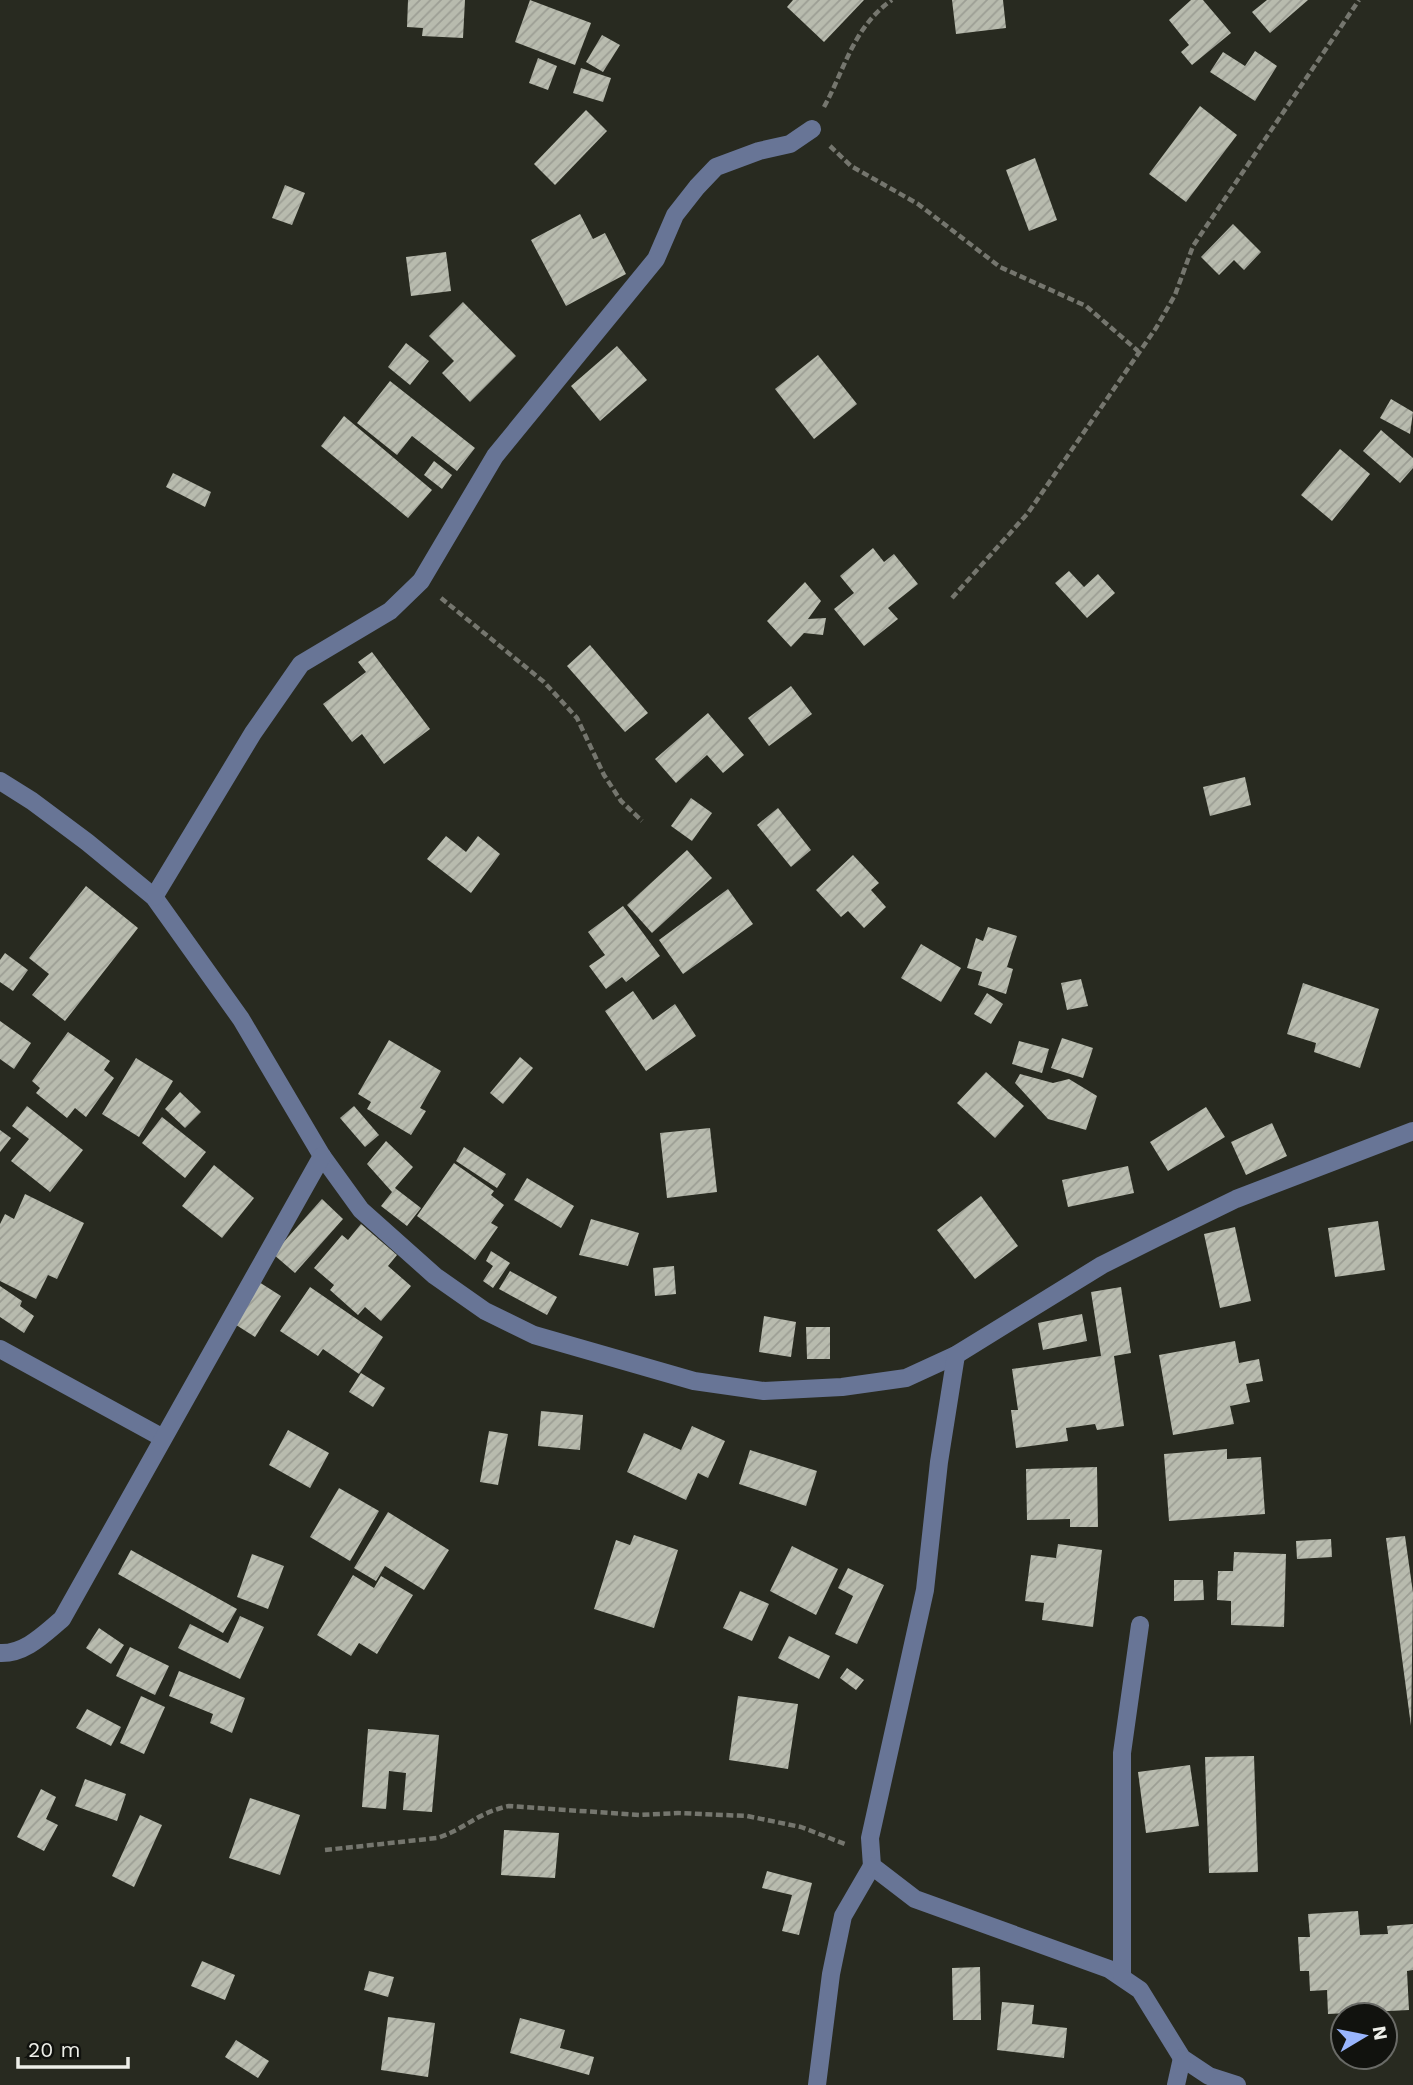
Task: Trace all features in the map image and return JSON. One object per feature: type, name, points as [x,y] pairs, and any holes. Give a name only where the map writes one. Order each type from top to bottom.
[{"type":"street","points":[[154,897],[253,733],[301,664],[390,611],[421,581],[495,456],[656,260],[675,215],[697,187],[716,167],[759,151],[790,144],[812,129]]},
{"type":"street","points":[[0,781],[76,833],[154,897],[241,1019],[322,1156],[361,1210],[435,1276],[485,1311],[534,1335],[694,1381],[764,1391],[842,1387],[906,1378],[956,1355],[1102,1265],[1158,1237],[1236,1199],[1413,1130]]},
{"type":"street","points":[[0,1653],[9,1653],[37,1640],[62,1619],[322,1156]]},
{"type":"street","points":[[0,1349],[163,1438]]},
{"type":"street","points":[[817,2085],[831,1974],[843,1916],[872,1860],[870,1838],[925,1590],[939,1462],[956,1355]]},
{"type":"street","points":[[1122,1976],[1122,1753],[1140,1625]]},
{"type":"street","points":[[872,1860],[915,1899],[1122,1976],[1140,1990],[1182,2058],[1209,2076],[1237,2085]]},
{"type":"street","points":[[1176,2085],[1182,2058]]},
{"type":"path","points":[[892,0],[882,7],[847,52],[832,93],[812,129],[851,166],[918,204],[1000,267],[1086,306],[1138,351]]},
{"type":"path","points":[[952,598],[1028,513],[1156,328],[1174,295],[1193,246],[1359,0]]},
{"type":"path","points":[[421,581],[544,682],[577,718],[604,775],[621,801],[642,821]]},
{"type":"path","points":[[325,1850],[438,1838],[455,1832],[470,1819],[489,1810],[509,1806],[639,1815],[678,1813],[747,1816],[801,1827],[872,1860]]},
{"type":"building","points":[[408,0],[465,0],[463,38],[422,36],[423,28],[407,27]]},
{"type":"building","points":[[530,0],[591,23],[575,65],[515,42]]},
{"type":"building","points":[[793,0],[864,0],[824,42],[787,7]]},
{"type":"building","points":[[952,0],[1003,0],[1006,28],[956,34]]},
{"type":"building","points":[[1191,0],[1203,0],[1231,33],[1192,65],[1181,52],[1189,45],[1169,20]]},
{"type":"building","points":[[1267,0],[1308,0],[1270,33],[1252,12]]},
{"type":"building","points":[[602,35],[620,45],[603,72],[586,62]]},
{"type":"building","points":[[1255,51],[1277,66],[1255,101],[1210,72],[1223,52],[1245,66]]},
{"type":"building","points":[[538,58],[557,66],[548,90],[529,83]]},
{"type":"building","points":[[581,68],[611,78],[603,102],[573,93]]},
{"type":"building","points":[[1200,106],[1237,135],[1186,202],[1149,174]]},
{"type":"building","points":[[586,110],[607,131],[555,185],[534,164]]},
{"type":"building","points":[[1035,158],[1057,220],[1029,231],[1006,170]]},
{"type":"building","points":[[285,185],[305,193],[292,225],[272,218]]},
{"type":"building","points":[[580,214],[593,239],[605,233],[626,274],[566,306],[531,240]]},
{"type":"building","points":[[1233,224],[1261,252],[1244,270],[1234,260],[1219,275],[1201,257]]},
{"type":"building","points":[[446,252],[451,291],[411,296],[406,257]]},
{"type":"building","points":[[463,302],[516,356],[470,402],[442,373],[454,361],[429,336]]},
{"type":"building","points":[[406,343],[429,361],[410,385],[388,367]]},
{"type":"building","points":[[617,346],[647,380],[600,421],[571,386]]},
{"type":"building","points":[[818,355],[857,404],[814,439],[775,389]]},
{"type":"building","points":[[390,381],[475,448],[457,471],[412,436],[397,455],[357,423]]},
{"type":"building","points":[[1391,399],[1413,412],[1410,434],[1380,418]]},
{"type":"building","points":[[344,416],[432,490],[408,518],[321,446]]},
{"type":"building","points":[[1381,430],[1413,458],[1413,468],[1400,483],[1363,451]]},
{"type":"building","points":[[1340,449],[1370,474],[1332,521],[1301,495]]},
{"type":"building","points":[[434,461],[452,475],[442,489],[424,475]]},
{"type":"building","points":[[173,473],[211,492],[205,507],[166,487]]},
{"type":"building","points":[[873,548],[884,562],[894,554],[918,584],[888,608],[898,619],[864,646],[834,609],[854,593],[840,576]]},
{"type":"building","points":[[1069,571],[1084,587],[1098,574],[1115,593],[1087,618],[1055,583]]},
{"type":"building","points":[[805,582],[821,601],[808,619],[826,618],[823,635],[804,633],[791,647],[767,621]]},
{"type":"building","points":[[590,645],[648,713],[625,732],[567,666]]},
{"type":"building","points":[[372,652],[430,729],[384,764],[362,734],[352,742],[323,704],[366,672],[358,662]]},
{"type":"building","points":[[791,686],[812,714],[769,746],[748,718]]},
{"type":"building","points":[[708,713],[744,755],[723,773],[707,755],[676,783],[655,759]]},
{"type":"building","points":[[1245,777],[1251,805],[1210,816],[1203,787]]},
{"type":"building","points":[[691,798],[712,813],[692,841],[671,826]]},
{"type":"building","points":[[778,808],[811,850],[791,867],[757,825]]},
{"type":"building","points":[[446,836],[466,852],[478,836],[500,854],[471,893],[427,859]]},
{"type":"building","points":[[687,850],[712,878],[652,933],[627,905]]},
{"type":"building","points":[[853,855],[879,883],[871,890],[886,907],[864,928],[848,911],[841,917],[816,890]]},
{"type":"building","points":[[86,886],[138,928],[65,1021],[32,995],[49,974],[29,958]]},
{"type":"building","points":[[728,889],[753,924],[683,974],[659,940]]},
{"type":"building","points":[[623,906],[660,956],[626,982],[622,977],[606,989],[589,966],[605,955],[588,932]]},
{"type":"building","points":[[988,927],[1017,936],[1007,967],[1013,969],[1006,994],[978,985],[982,972],[967,968],[976,938],[983,941]]},
{"type":"building","points":[[921,944],[961,968],[941,1002],[901,978]]},
{"type":"building","points":[[5,953],[28,970],[13,991],[0,982],[0,960]]},
{"type":"building","points":[[1081,979],[1088,1006],[1067,1010],[1061,983]]},
{"type":"building","points":[[1303,983],[1379,1009],[1360,1068],[1314,1052],[1316,1043],[1287,1034]]},
{"type":"building","points":[[633,991],[653,1020],[675,1004],[696,1036],[646,1071],[605,1011]]},
{"type":"building","points":[[987,993],[1003,1004],[991,1024],[974,1014]]},
{"type":"building","points":[[0,1021],[31,1043],[14,1069],[0,1059]]},
{"type":"building","points":[[68,1032],[110,1061],[104,1070],[114,1078],[86,1117],[75,1108],[67,1118],[36,1093],[40,1088],[32,1081]]},
{"type":"building","points":[[1062,1038],[1093,1048],[1083,1078],[1051,1068]]},
{"type":"building","points":[[389,1040],[441,1071],[420,1108],[426,1111],[411,1135],[367,1109],[371,1102],[358,1094]]},
{"type":"building","points":[[1019,1041],[1049,1049],[1042,1073],[1012,1064]]},
{"type":"building","points":[[520,1057],[533,1068],[503,1104],[490,1093]]},
{"type":"building","points":[[136,1058],[173,1081],[139,1137],[102,1114]]},
{"type":"building","points":[[986,1072],[1024,1106],[995,1138],[957,1103]]},
{"type":"building","points":[[1020,1074],[1053,1083],[1069,1079],[1097,1096],[1086,1130],[1048,1119],[1015,1083]]},
{"type":"building","points":[[180,1092],[201,1112],[185,1128],[165,1109]]},
{"type":"building","points":[[27,1106],[83,1150],[50,1192],[11,1161],[29,1139],[12,1126]]},
{"type":"building","points":[[354,1106],[379,1135],[365,1147],[340,1118]]},
{"type":"building","points":[[1206,1107],[1225,1137],[1168,1171],[1150,1142]]},
{"type":"building","points":[[162,1117],[206,1152],[185,1178],[142,1143]]},
{"type":"building","points":[[1272,1123],[1287,1156],[1246,1175],[1231,1142]]},
{"type":"building","points":[[710,1128],[717,1192],[667,1198],[660,1133]]},
{"type":"building","points":[[0,1130],[11,1138],[0,1152]]},
{"type":"building","points":[[386,1141],[413,1167],[395,1188],[421,1208],[407,1226],[381,1206],[392,1192],[367,1164]]},
{"type":"building","points":[[464,1147],[506,1174],[497,1188],[456,1161]]},
{"type":"building","points":[[454,1163],[494,1191],[491,1195],[504,1205],[491,1223],[498,1227],[475,1260],[417,1216]]},
{"type":"building","points":[[214,1165],[254,1198],[222,1238],[182,1206]]},
{"type":"building","points":[[1128,1166],[1134,1193],[1068,1207],[1062,1180]]},
{"type":"building","points":[[527,1178],[574,1206],[561,1228],[514,1200]]},
{"type":"building","points":[[25,1194],[84,1223],[57,1279],[48,1275],[36,1299],[0,1281],[0,1224],[5,1214],[14,1219]]},
{"type":"building","points":[[981,1196],[1018,1246],[975,1279],[937,1230]]},
{"type":"building","points":[[322,1199],[343,1219],[295,1273],[273,1254]]},
{"type":"building","points":[[591,1219],[639,1233],[628,1266],[579,1255]]},
{"type":"building","points":[[1378,1221],[1385,1270],[1335,1277],[1328,1228]]},
{"type":"building","points":[[361,1224],[397,1255],[388,1266],[411,1286],[381,1321],[365,1307],[358,1315],[330,1290],[334,1285],[314,1268],[342,1235],[348,1240]]},
{"type":"building","points":[[1235,1227],[1251,1301],[1220,1308],[1204,1234]]},
{"type":"building","points":[[491,1251],[510,1263],[493,1288],[483,1281],[493,1266],[486,1261]]},
{"type":"building","points":[[674,1266],[676,1294],[655,1296],[653,1268]]},
{"type":"building","points":[[510,1271],[557,1297],[547,1315],[499,1289]]},
{"type":"building","points":[[259,1282],[281,1296],[255,1337],[233,1323]]},
{"type":"building","points":[[0,1286],[22,1301],[20,1306],[34,1316],[24,1333],[0,1317]]},
{"type":"building","points":[[310,1287],[383,1337],[359,1374],[323,1349],[318,1356],[280,1331]]},
{"type":"building","points":[[1121,1287],[1131,1353],[1114,1356],[1124,1426],[1097,1430],[1095,1424],[1066,1428],[1068,1441],[1016,1448],[1011,1410],[1018,1410],[1012,1369],[1101,1356],[1091,1292]]},
{"type":"building","points":[[1082,1314],[1087,1341],[1043,1350],[1038,1323]]},
{"type":"building","points":[[764,1316],[796,1322],[791,1357],[759,1352]]},
{"type":"building","points":[[806,1327],[830,1327],[830,1359],[807,1359]]},
{"type":"building","points":[[1235,1341],[1239,1363],[1259,1359],[1263,1381],[1246,1384],[1250,1402],[1230,1406],[1234,1424],[1173,1435],[1159,1355]]},
{"type":"building","points":[[361,1373],[385,1388],[373,1407],[349,1392]]},
{"type":"building","points":[[541,1411],[583,1415],[580,1450],[538,1446]]},
{"type":"building","points":[[692,1426],[725,1441],[708,1478],[698,1473],[686,1500],[627,1472],[644,1433],[681,1450]]},
{"type":"building","points":[[288,1430],[329,1453],[310,1488],[269,1465]]},
{"type":"building","points":[[489,1431],[508,1434],[498,1485],[480,1482]]},
{"type":"building","points":[[1227,1449],[1227,1459],[1261,1457],[1265,1514],[1169,1521],[1164,1454]]},
{"type":"building","points":[[750,1450],[817,1471],[806,1506],[739,1484]]},
{"type":"building","points":[[1097,1467],[1098,1527],[1070,1527],[1070,1519],[1027,1520],[1026,1469]]},
{"type":"building","points":[[339,1488],[379,1511],[350,1561],[310,1537]]},
{"type":"building","points":[[388,1512],[449,1550],[424,1590],[385,1566],[376,1581],[354,1568]]},
{"type":"building","points":[[634,1535],[678,1550],[654,1628],[594,1609],[616,1540],[630,1545]]},
{"type":"building","points":[[1405,1536],[1413,1593],[1411,1726],[1386,1538]]},
{"type":"building","points":[[1331,1539],[1332,1557],[1297,1559],[1296,1541]]},
{"type":"building","points":[[1058,1544],[1102,1550],[1093,1627],[1042,1620],[1044,1603],[1025,1601],[1031,1555],[1056,1558]]},
{"type":"building","points":[[792,1546],[838,1569],[816,1615],[770,1591]]},
{"type":"building","points":[[131,1550],[237,1609],[223,1633],[118,1574]]},
{"type":"building","points":[[1234,1552],[1286,1554],[1284,1627],[1231,1625],[1231,1601],[1217,1600],[1218,1571],[1233,1571]]},
{"type":"building","points":[[252,1554],[284,1566],[268,1609],[237,1597]]},
{"type":"building","points":[[848,1568],[884,1585],[857,1644],[835,1634],[853,1596],[838,1588]]},
{"type":"building","points":[[353,1575],[374,1588],[381,1576],[413,1595],[377,1654],[359,1643],[351,1656],[317,1635]]},
{"type":"building","points":[[1174,1580],[1203,1580],[1204,1600],[1174,1601]]},
{"type":"building","points":[[740,1591],[769,1604],[752,1641],[723,1628]]},
{"type":"building","points":[[240,1616],[264,1627],[240,1679],[178,1648],[190,1624],[228,1643]]},
{"type":"building","points":[[99,1628],[124,1645],[111,1664],[86,1648]]},
{"type":"building","points":[[789,1636],[830,1656],[819,1679],[778,1658]]},
{"type":"building","points":[[130,1647],[169,1666],[155,1695],[116,1676]]},
{"type":"building","points":[[847,1668],[864,1680],[856,1690],[840,1678]]},
{"type":"building","points":[[179,1671],[245,1698],[232,1733],[210,1723],[213,1714],[169,1696]]},
{"type":"building","points":[[141,1696],[165,1707],[144,1754],[120,1743]]},
{"type":"building","points":[[738,1696],[798,1704],[788,1769],[729,1760]]},
{"type":"building","points":[[87,1709],[121,1727],[111,1746],[76,1728]]},
{"type":"building","points":[[368,1729],[439,1735],[432,1812],[403,1810],[406,1773],[389,1771],[386,1809],[362,1807]]},
{"type":"building","points":[[1254,1756],[1258,1872],[1209,1873],[1205,1757]]},
{"type":"building","points":[[1190,1765],[1199,1826],[1146,1833],[1138,1772]]},
{"type":"building","points":[[85,1779],[126,1794],[117,1821],[75,1806]]},
{"type":"building","points":[[41,1789],[56,1797],[46,1819],[58,1825],[44,1851],[17,1837]]},
{"type":"building","points":[[250,1798],[300,1815],[280,1875],[229,1858]]},
{"type":"building","points":[[140,1815],[162,1825],[134,1887],[112,1876]]},
{"type":"building","points":[[504,1830],[559,1833],[555,1878],[501,1875]]},
{"type":"building","points":[[767,1871],[812,1883],[799,1935],[782,1931],[792,1895],[762,1888]]},
{"type":"building","points":[[1358,1911],[1360,1935],[1388,1934],[1387,1926],[1413,1924],[1413,1970],[1407,1971],[1409,2010],[1399,2010],[1399,2001],[1329,2001],[1328,2014],[1327,1990],[1310,1991],[1309,1971],[1300,1971],[1298,1937],[1310,1937],[1308,1914]]},
{"type":"building","points":[[202,1961],[235,1975],[225,2000],[191,1986]]},
{"type":"building","points":[[980,1967],[981,2020],[953,2020],[952,1968]]},
{"type":"building","points":[[369,1971],[394,1977],[388,1997],[364,1990]]},
{"type":"building","points":[[1002,2002],[1034,2005],[1032,2024],[1067,2028],[1064,2058],[997,2050]]},
{"type":"building","points":[[388,2017],[435,2023],[428,2077],[381,2070]]},
{"type":"building","points":[[520,2018],[565,2030],[560,2048],[594,2057],[589,2075],[510,2053]]},
{"type":"building","points":[[236,2040],[269,2061],[258,2078],[225,2057]]}]
